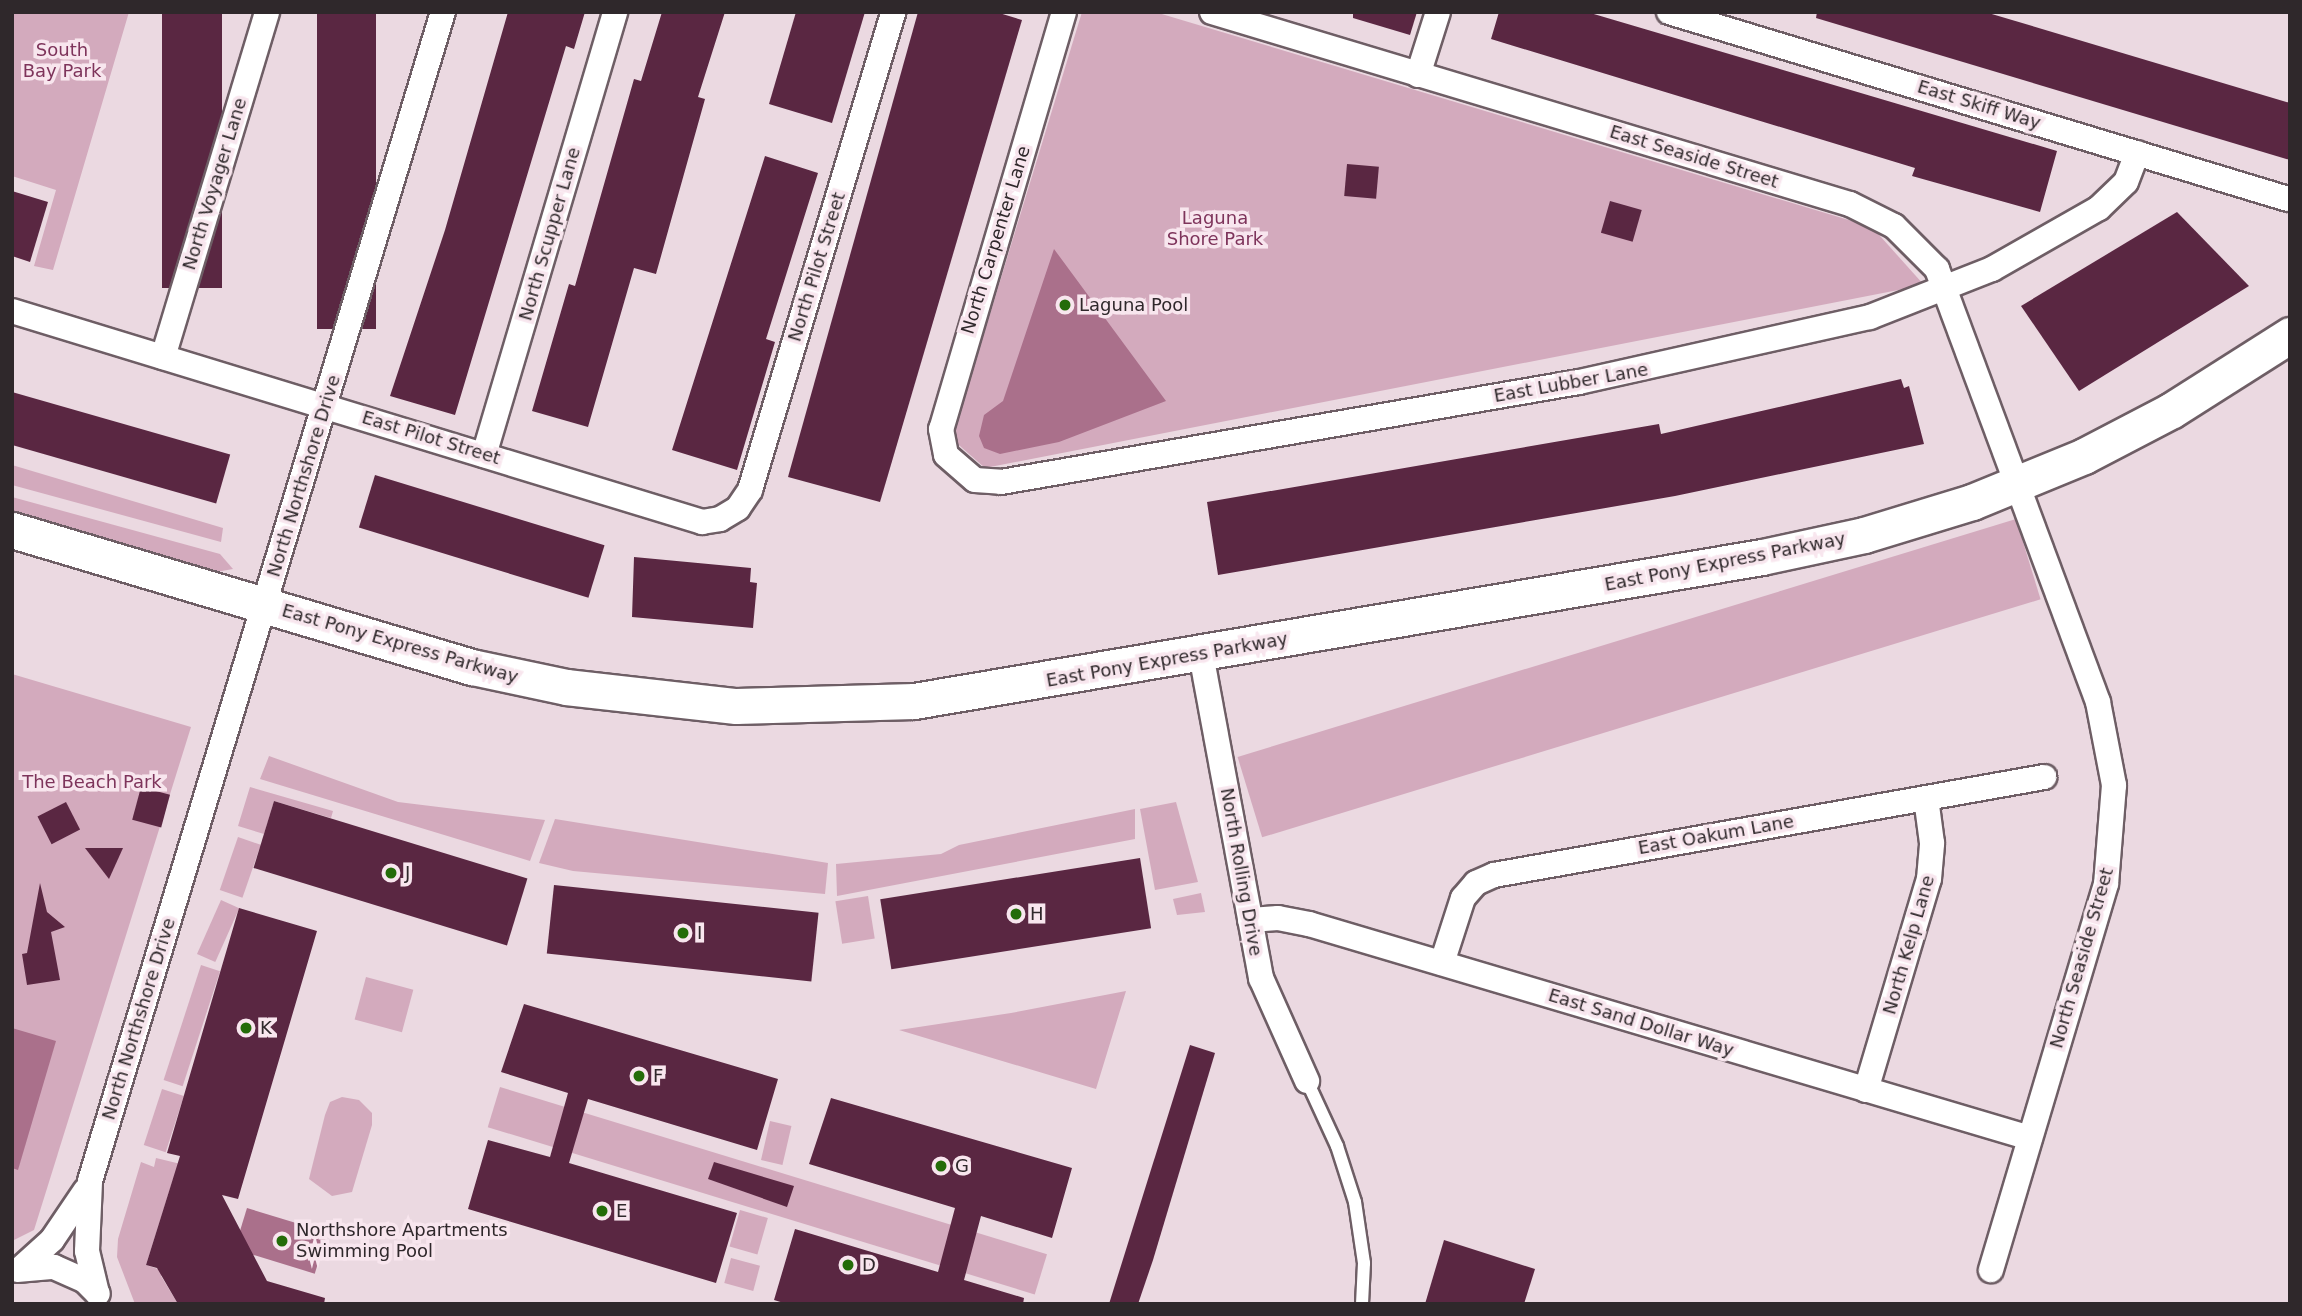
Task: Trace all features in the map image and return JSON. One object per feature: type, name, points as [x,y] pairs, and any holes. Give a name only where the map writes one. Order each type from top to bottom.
[{"type":"main road","name":"East Pony Express Parkway","points":[[12,530],[513,676],[619,695],[736,706],[914,701],[1201,654],[1813,547],[1914,521],[2015,485],[2172,410],[2290,335]]},
{"type":"street","name":"North Voyager Lane","points":[[163,357],[267,12]]},
{"type":"street","name":"North Northshore Drive","points":[[100,1298],[87,1251],[90,1181],[443,12]]},
{"type":"street","name":"North Scupper Lane","points":[[484,455],[615,12]]},
{"type":"street","name":"North Pilot Street","points":[[729,514],[750,490],[893,12]]},
{"type":"street","name":"North Carpenter Lane","points":[[954,466],[942,443],[943,416],[1064,12]]},
{"type":"street","name":"East Seaside Street","points":[[1212,12],[1850,204],[1913,241],[1937,269],[1946,288],[2015,485]]},
{"type":"street","points":[[1418,75],[1438,12]]},
{"type":"street","name":"East Skiff Way","points":[[1669,12],[2288,198]]},
{"type":"street","name":"East Lubber Lane","points":[[954,466],[975,480],[1001,482],[1566,384],[1850,323],[1992,269],[2110,201],[2126,182],[2137,153]]},
{"type":"street","name":"East Pilot Street","points":[[12,311],[702,522],[729,514]]},
{"type":"street","name":"North Seaside Street","points":[[1991,1270],[2106,884],[2115,803],[2111,757],[2098,702],[2015,485]]},
{"type":"street","name":"North Rolling Drive","points":[[1201,654],[1250,920],[1271,1006],[1307,1082]]},
{"type":"street","name":"East Oakum Lane","points":[[1441,963],[1463,898],[1476,883],[1494,875],[2044,777]]},
{"type":"street","name":"North Kelp Lane","points":[[1866,1090],[1929,879],[1932,843],[1926,798]]},
{"type":"street","name":"East Sand Dollar Way","points":[[1250,920],[1294,919],[2030,1138]]},
{"type":"street","name":"North Northshore Drive","points":[[16,1271],[52,1240],[90,1181]]},
{"type":"street","points":[[16,1271],[54,1267],[85,1281],[100,1298]]},
{"type":"lane","points":[[1307,1082],[1337,1146],[1356,1202],[1364,1263],[1363,1304]]},
{"type":"green space","name":"South Bay Park","points":[[12,12],[129,12],[53,270],[34,266],[56,190],[12,176]]},
{"type":"green space","name":"Laguna Shore Park","points":[[1082,12],[1155,12],[1872,227],[1924,285],[985,468],[952,439]]},
{"type":"green space","points":[[12,465],[223,528],[221,542],[12,485]]},
{"type":"green space","points":[[12,497],[220,554],[233,569],[216,572],[12,511]]},
{"type":"green space","points":[[2016,519],[2041,599],[1262,837],[1238,757]]},
{"type":"green space","name":"The Beach Park","points":[[12,674],[191,727],[34,1230],[12,1241]]},
{"type":"green space","points":[[269,756],[398,802],[545,820],[530,861],[260,779]]},
{"type":"green space","points":[[250,787],[333,811],[331,818],[274,801],[264,834],[238,826]]},
{"type":"green space","points":[[1176,802],[1198,882],[1155,890],[1140,809]]},
{"type":"green space","points":[[1135,809],[1135,839],[837,896],[836,864],[941,854],[959,845]]},
{"type":"green space","points":[[555,819],[828,863],[825,894],[573,871],[539,863]]},
{"type":"green space","points":[[238,837],[261,845],[242,898],[220,890]]},
{"type":"green space","points":[[1201,893],[1205,912],[1177,915],[1173,899]]},
{"type":"green space","points":[[868,896],[875,938],[842,944],[835,901]]},
{"type":"green space","points":[[221,900],[239,908],[215,962],[197,954]]},
{"type":"green space","points":[[201,965],[220,971],[183,1086],[164,1080]]},
{"type":"green space","points":[[366,977],[413,990],[402,1032],[355,1020]]},
{"type":"green space","points":[[1126,991],[1096,1089],[899,1030],[1011,1013]]},
{"type":"green space","points":[[500,1087],[1047,1254],[1035,1294],[488,1127]]},
{"type":"green space","points":[[162,1089],[184,1096],[166,1152],[144,1145]]},
{"type":"green space","points":[[342,1097],[359,1100],[372,1113],[372,1125],[352,1192],[332,1196],[309,1179],[330,1102]]},
{"type":"green space","points":[[770,1121],[791,1126],[782,1165],[761,1160]]},
{"type":"green space","points":[[156,1158],[230,1176],[173,1179],[146,1265],[167,1272],[161,1276],[178,1304],[135,1304],[117,1257],[118,1239],[141,1162],[154,1167]]},
{"type":"green space","points":[[740,1210],[768,1218],[757,1255],[730,1247]]},
{"type":"green space","points":[[731,1258],[760,1266],[753,1291],[724,1283]]},
{"type":"shaded area","name":"Laguna Pool","points":[[1054,249],[1166,401],[1059,442],[1000,454],[984,448],[979,436],[984,415],[1003,401]]},
{"type":"shaded area","points":[[12,1028],[56,1041],[18,1170],[12,1168]]},
{"type":"shaded area","name":"Northshore Apartments Swimming Pool","points":[[247,1208],[327,1233],[315,1274],[234,1249]]},
{"type":"building","points":[[162,12],[222,12],[222,288],[162,288]]},
{"type":"building","points":[[317,12],[376,12],[376,329],[317,329]]},
{"type":"building","points":[[508,12],[585,12],[574,49],[566,46],[455,415],[390,396],[445,230]]},
{"type":"building","points":[[662,12],[725,12],[698,97],[705,99],[656,274],[634,268],[588,427],[532,411],[569,284],[575,286],[634,79],[641,81]]},
{"type":"building","points":[[796,12],[865,12],[832,123],[769,104]]},
{"type":"building","points":[[918,12],[996,12],[1022,20],[880,502],[788,477]]},
{"type":"building","points":[[1353,12],[1417,12],[1410,35],[1353,18]]},
{"type":"building","points":[[1499,12],[1587,12],[2057,151],[2040,212],[1912,176],[1915,168],[1491,39]]},
{"type":"building","points":[[1817,12],[1985,12],[2290,103],[2290,160],[1816,18]]},
{"type":"building","points":[[765,156],[818,173],[766,339],[775,342],[737,470],[672,450]]},
{"type":"building","points":[[1347,164],[1379,167],[1376,199],[1344,196]]},
{"type":"building","points":[[12,191],[48,202],[30,262],[12,256]]},
{"type":"building","points":[[1610,201],[1642,210],[1633,242],[1601,233]]},
{"type":"building","points":[[2177,212],[2249,286],[2079,391],[2021,306]]},
{"type":"building","points":[[1901,379],[1904,388],[1909,386],[1924,444],[1675,496],[1218,575],[1207,502],[1659,424],[1661,434]]},
{"type":"building","points":[[12,392],[230,455],[216,504],[12,445]]},
{"type":"building","points":[[375,475],[605,545],[588,598],[359,528]]},
{"type":"building","points":[[634,557],[751,568],[750,582],[757,583],[753,628],[632,617]]},
{"type":"building","points":[[141,787],[170,795],[161,828],[132,820]]},
{"type":"building","name":"J","points":[[274,801],[527,878],[507,945],[254,868]]},
{"type":"building","points":[[66,802],[80,830],[52,844],[37,817]]},
{"type":"building","points":[[85,848],[123,848],[109,879]]},
{"type":"building","name":"H","points":[[1140,858],[1151,928],[891,969],[880,899]]},
{"type":"building","points":[[40,883],[47,912],[65,927],[51,932],[60,980],[27,985],[22,954],[27,953]]},
{"type":"building","name":"I","points":[[554,885],[819,913],[811,981],[547,954]]},
{"type":"building","name":"K","points":[[239,908],[317,931],[238,1199],[222,1195],[267,1281],[325,1298],[324,1304],[178,1304],[157,1268],[146,1265],[180,1156],[167,1153]]},
{"type":"building","points":[[524,1004],[778,1079],[757,1150],[588,1099],[569,1163],[737,1213],[716,1283],[468,1209],[488,1140],[550,1157],[568,1093],[501,1072]]},
{"type":"building","points":[[1190,1045],[1215,1053],[1153,1260],[1138,1304],[1109,1304]]},
{"type":"building","name":"G","points":[[831,1098],[1072,1168],[1052,1238],[981,1216],[964,1280],[1024,1298],[1023,1304],[787,1304],[774,1300],[795,1229],[938,1272],[955,1208],[809,1164]]},
{"type":"building","points":[[714,1162],[794,1186],[787,1207],[708,1179]]},
{"type":"building","points":[[1444,1240],[1535,1269],[1524,1304],[1425,1304]]},
{"type":"place","name":"Laguna Pool","points":[[1065,305]]},
{"type":"place","name":"J","points":[[391,873]]},
{"type":"place","name":"H","points":[[1016,914]]},
{"type":"place","name":"I","points":[[683,933]]},
{"type":"place","name":"K","points":[[246,1028]]},
{"type":"place","name":"F","points":[[639,1076]]},
{"type":"place","name":"G","points":[[941,1166]]},
{"type":"place","name":"E","points":[[602,1211]]},
{"type":"place","name":"Northshore Apartments Swimming Pool","points":[[282,1241]]},
{"type":"place","name":"D","points":[[848,1265]]}]
